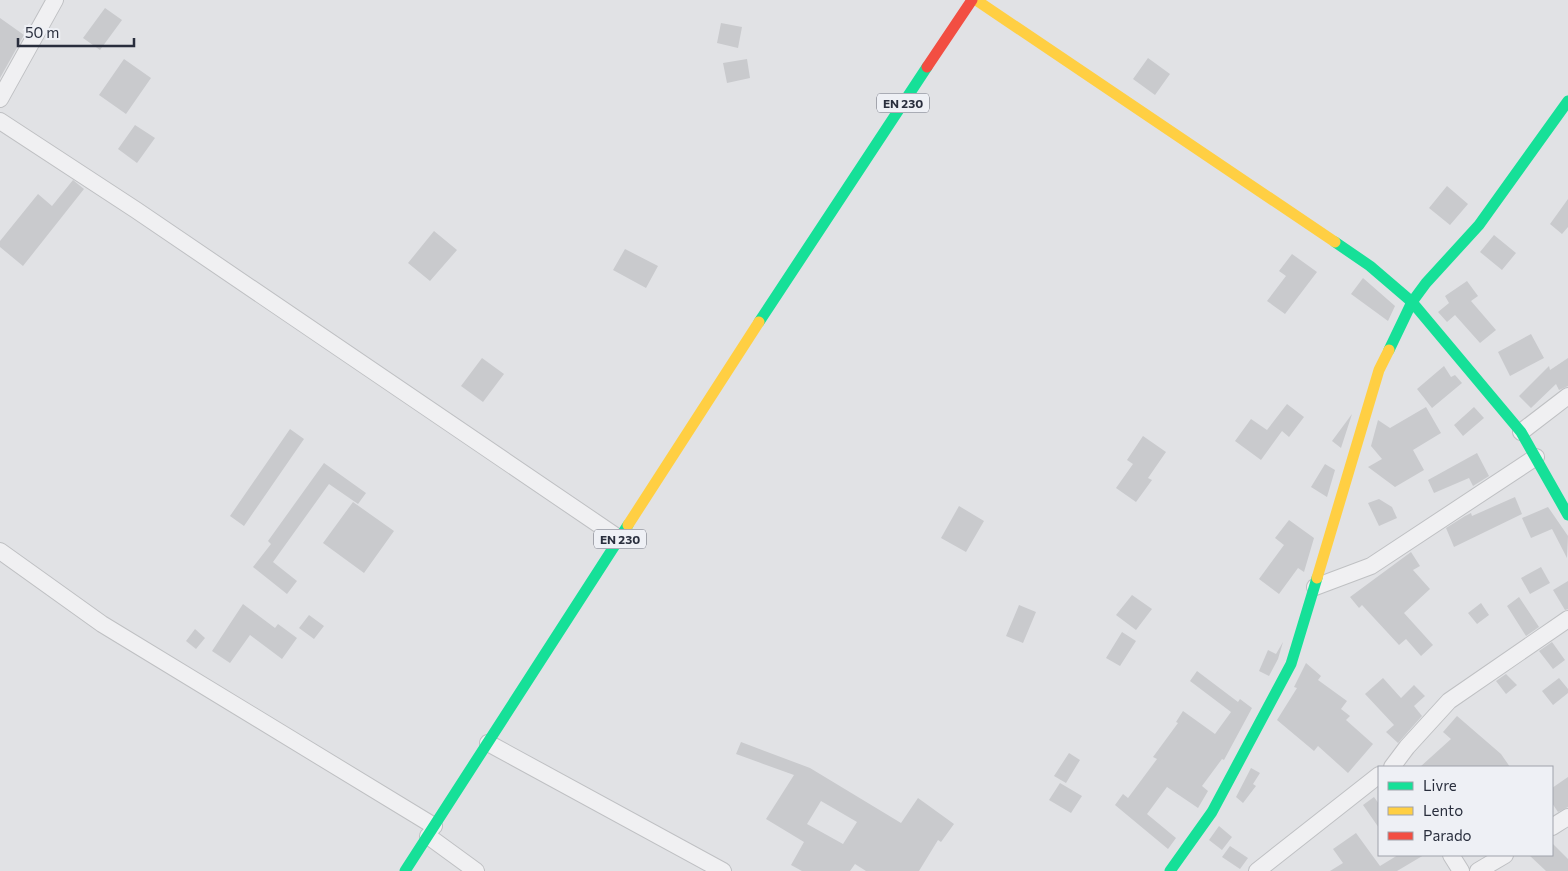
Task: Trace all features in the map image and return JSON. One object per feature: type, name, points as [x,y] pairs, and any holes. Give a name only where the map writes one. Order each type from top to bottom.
[{"type":"street","points":[[0,99],[56,0]]},
{"type":"street","name":"EN 230","points":[[405,871],[834,206],[972,0]]},
{"type":"street","points":[[976,0],[1291,211],[1370,266],[1412,302],[1522,432],[1568,515]]},
{"type":"street","points":[[1170,871],[1212,812],[1291,664],[1380,370],[1412,302],[1426,283],[1479,225],[1568,101]]},
{"type":"street","points":[[0,120],[136,210],[620,539]]},
{"type":"street","points":[[1522,432],[1568,396]]},
{"type":"street","points":[[1315,587],[1371,566],[1536,457]]},
{"type":"street","points":[[0,551],[102,624],[431,831],[476,871]]},
{"type":"street","points":[[1393,766],[1407,747],[1449,702],[1568,619]]},
{"type":"street","points":[[488,743],[723,871]]},
{"type":"street","points":[[1257,871],[1378,776]]},
{"type":"street","points":[[1553,826],[1568,817]]},
{"type":"street","points":[[1452,856],[1461,871]]},
{"type":"street","points":[[1478,871],[1503,856]]},
{"type":"building","points":[[105,8],[122,20],[100,50],[83,38]]},
{"type":"building","points":[[0,18],[24,35],[0,78]]},
{"type":"building","points":[[721,23],[742,27],[738,48],[717,43]]},
{"type":"building","points":[[1148,58],[1170,74],[1155,95],[1133,79]]},
{"type":"building","points":[[124,59],[151,78],[126,114],[99,95]]},
{"type":"building","points":[[747,59],[750,78],[727,83],[723,63]]},
{"type":"building","points":[[135,125],[155,138],[137,163],[118,149]]},
{"type":"building","points":[[73,180],[84,189],[23,266],[0,247],[0,241],[38,194],[52,206]]},
{"type":"building","points":[[1447,186],[1468,204],[1450,225],[1429,208]]},
{"type":"building","points":[[1568,199],[1568,227],[1562,234],[1550,224]]},
{"type":"building","points":[[434,231],[457,250],[430,281],[408,263]]},
{"type":"building","points":[[1494,235],[1516,253],[1502,270],[1480,252]]},
{"type":"building","points":[[625,249],[658,266],[646,288],[613,270]]},
{"type":"building","points":[[1292,254],[1317,272],[1285,314],[1267,301],[1286,276],[1279,271]]},
{"type":"building","points":[[1363,278],[1395,306],[1388,321],[1351,294]]},
{"type":"building","points":[[1467,281],[1478,296],[1471,301],[1496,330],[1480,343],[1455,315],[1447,322],[1438,312],[1449,303],[1445,296]]},
{"type":"building","points":[[1531,334],[1544,358],[1510,376],[1498,352]]},
{"type":"building","points":[[482,358],[504,374],[483,402],[461,386]]},
{"type":"building","points":[[1568,358],[1568,386],[1559,390],[1556,384],[1531,408],[1519,396],[1549,366],[1550,370]]},
{"type":"building","points":[[1444,366],[1451,377],[1455,375],[1462,383],[1432,408],[1417,389]]},
{"type":"building","points":[[1287,404],[1304,417],[1289,437],[1282,431],[1261,460],[1235,441],[1251,419],[1267,430]]},
{"type":"building","points":[[1426,407],[1441,433],[1413,450],[1424,470],[1395,487],[1368,467],[1382,459],[1371,446],[1378,420],[1390,428]]},
{"type":"building","points":[[1474,407],[1484,418],[1463,436],[1454,425]]},
{"type":"building","points":[[1352,414],[1341,448],[1332,441]]},
{"type":"building","points":[[290,429],[304,439],[244,526],[230,516]]},
{"type":"building","points":[[1143,436],[1166,452],[1148,478],[1152,480],[1136,502],[1116,488],[1133,464],[1127,460]]},
{"type":"building","points":[[1477,453],[1489,476],[1473,486],[1469,478],[1434,493],[1428,480]]},
{"type":"building","points":[[324,463],[366,493],[358,504],[329,484],[273,562],[297,581],[287,594],[253,567],[271,544],[268,541]]},
{"type":"building","points":[[1325,464],[1335,470],[1327,497],[1311,487]]},
{"type":"building","points":[[1515,497],[1522,514],[1454,547],[1446,528],[1471,513],[1472,516]]},
{"type":"building","points":[[1379,499],[1392,507],[1397,518],[1379,526],[1368,503]]},
{"type":"building","points":[[353,502],[394,531],[364,573],[323,543]]},
{"type":"building","points":[[959,506],[984,521],[966,552],[941,538]]},
{"type":"building","points":[[1548,507],[1568,536],[1567,558],[1552,529],[1531,538],[1522,518]]},
{"type":"building","points":[[1289,520],[1314,538],[1304,572],[1298,568],[1279,594],[1259,579],[1284,545],[1275,538]]},
{"type":"building","points":[[1411,552],[1420,566],[1413,570],[1430,589],[1404,613],[1433,645],[1421,656],[1406,639],[1399,645],[1362,605],[1359,608],[1350,597]]},
{"type":"building","points":[[1541,567],[1550,583],[1530,594],[1521,578]]},
{"type":"building","points":[[1568,581],[1568,609],[1565,610],[1553,590]]},
{"type":"building","points":[[1132,595],[1152,609],[1136,630],[1116,615]]},
{"type":"building","points":[[1519,597],[1539,627],[1526,636],[1507,606]]},
{"type":"building","points":[[1481,603],[1489,615],[1477,624],[1468,613]]},
{"type":"building","points":[[243,604],[275,628],[278,624],[297,638],[282,659],[250,635],[230,663],[212,651]]},
{"type":"building","points":[[1019,605],[1036,612],[1023,643],[1006,636]]},
{"type":"building","points":[[309,615],[324,626],[314,639],[299,628]]},
{"type":"building","points":[[195,629],[205,638],[196,649],[186,641]]},
{"type":"building","points":[[1122,632],[1136,641],[1120,666],[1106,658]]},
{"type":"building","points":[[1283,642],[1278,659],[1269,676],[1259,671],[1268,650],[1276,654]]},
{"type":"building","points":[[1552,642],[1565,660],[1553,669],[1539,651]]},
{"type":"building","points":[[1306,663],[1321,676],[1318,680],[1347,701],[1341,709],[1350,716],[1346,720],[1373,744],[1348,773],[1318,746],[1314,751],[1277,720],[1297,688],[1294,687]]},
{"type":"building","points":[[1197,671],[1238,702],[1240,699],[1252,708],[1224,760],[1222,759],[1202,786],[1208,791],[1198,808],[1167,787],[1147,814],[1176,838],[1168,849],[1115,805],[1123,794],[1128,798],[1157,759],[1153,757],[1178,723],[1176,722],[1183,711],[1215,734],[1231,712],[1190,681]]},
{"type":"building","points":[[1506,674],[1517,685],[1506,694],[1496,681]]},
{"type":"building","points":[[1383,678],[1401,698],[1414,685],[1425,696],[1414,706],[1422,716],[1398,743],[1386,732],[1394,725],[1365,694]]},
{"type":"building","points":[[1559,678],[1568,689],[1568,693],[1553,705],[1542,691]]},
{"type":"building","points":[[1457,716],[1501,754],[1509,766],[1421,766],[1451,739],[1443,732]]},
{"type":"building","points":[[741,742],[810,768],[901,823],[918,798],[954,824],[941,842],[938,840],[919,871],[866,871],[855,864],[850,871],[802,871],[791,865],[804,842],[766,819],[794,775],[736,754]],"holes":[[[821,801],[857,822],[843,844],[807,824]]]},
{"type":"building","points":[[1069,753],[1080,760],[1066,783],[1054,776]]},
{"type":"building","points":[[1251,768],[1260,773],[1253,784],[1256,786],[1243,803],[1236,797]]},
{"type":"building","points":[[1568,777],[1568,807],[1558,812],[1553,804],[1553,787]]},
{"type":"building","points":[[1060,783],[1082,796],[1071,813],[1049,800]]},
{"type":"building","points":[[1374,797],[1378,803],[1378,827],[1363,805]]},
{"type":"building","points":[[1219,826],[1232,837],[1222,850],[1209,840]]},
{"type":"building","points":[[1356,833],[1380,866],[1396,856],[1422,856],[1397,871],[1330,871],[1343,863],[1333,849]]},
{"type":"building","points":[[1553,844],[1568,859],[1568,871],[1546,871],[1530,856],[1553,856]]},
{"type":"building","points":[[1230,846],[1248,858],[1240,869],[1222,857]]},
{"type":"traffic: fast","points":[[759,322],[927,67]]},
{"type":"traffic: fast","points":[[1389,350],[1412,302],[1426,283],[1479,225],[1568,101]]},
{"type":"traffic: fast","points":[[1335,242],[1370,266],[1412,302],[1521,432],[1568,515]]},
{"type":"traffic: fast","points":[[405,871],[628,525]]},
{"type":"traffic: fast","points":[[1170,871],[1212,812],[1291,664],[1317,578]]},
{"type":"traffic: slow","points":[[976,0],[1335,242]]},
{"type":"traffic: slow","points":[[628,525],[759,322]]},
{"type":"traffic: slow","points":[[1317,578],[1379,370],[1389,350]]},
{"type":"traffic: jam","points":[[927,67],[972,0]]}]
